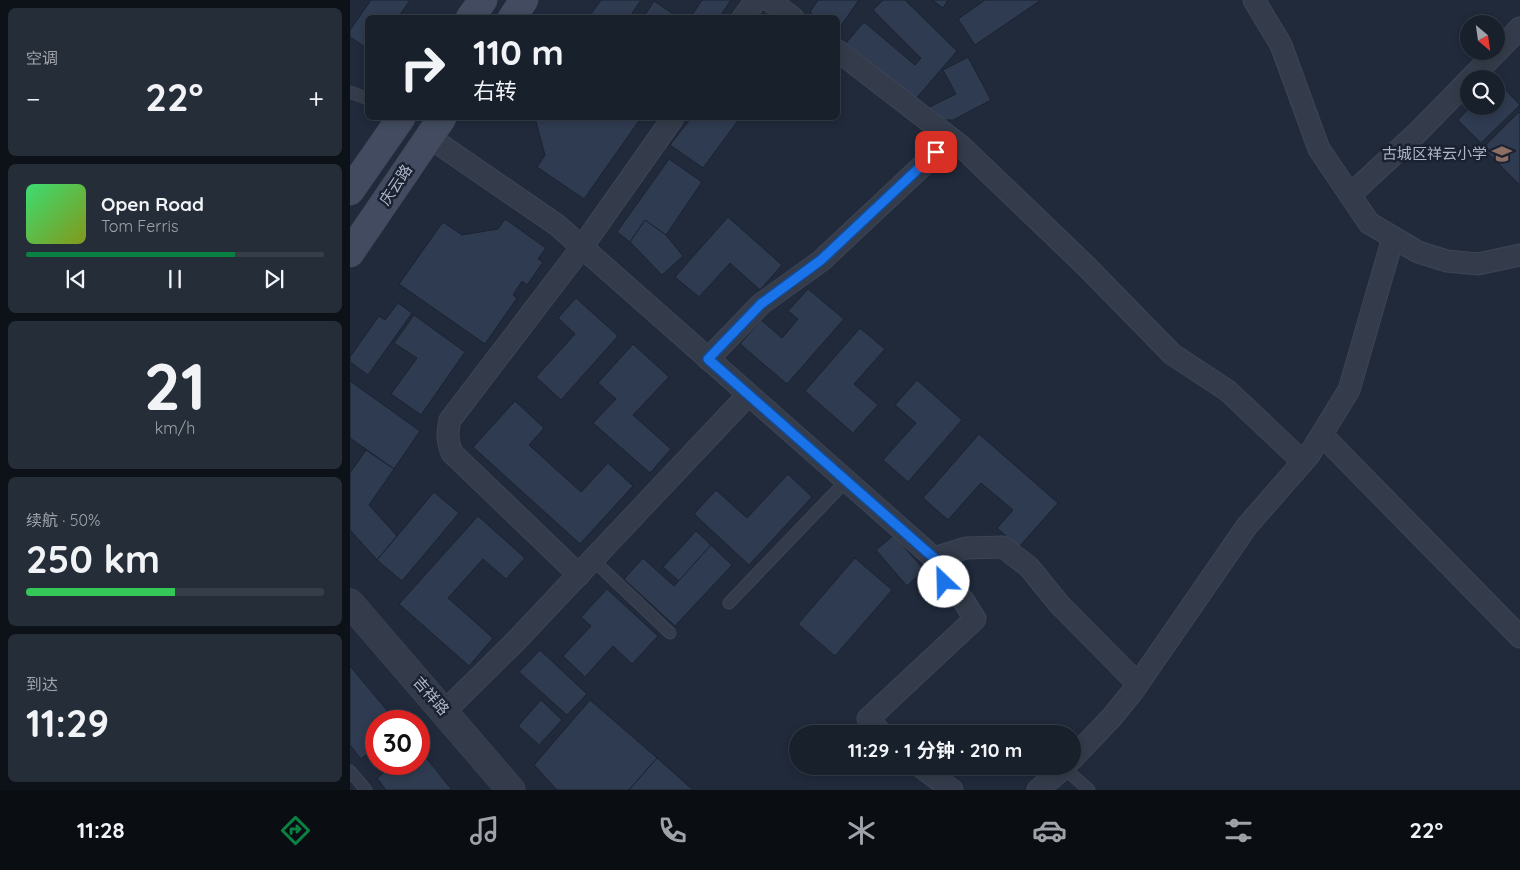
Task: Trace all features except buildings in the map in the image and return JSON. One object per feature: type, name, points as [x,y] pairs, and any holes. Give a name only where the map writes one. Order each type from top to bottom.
[{"type":"main road","points":[[472,15],[483,0]]},
{"type":"main road","points":[[514,15],[524,0]]},
{"type":"main road","points":[[350,191],[398,120]]},
{"type":"main road","name":"庆云路","points":[[350,253],[436,127]]},
{"type":"street","points":[[746,15],[756,0]]},
{"type":"street","points":[[769,0],[789,15]]},
{"type":"street","points":[[1254,0],[1281,44],[1319,148],[1369,223],[1418,252],[1462,263],[1478,264],[1520,255]]},
{"type":"street","points":[[1480,70],[1520,28]]},
{"type":"street","points":[[840,53],[951,139],[1086,266],[1172,354],[1228,391],[1303,462]]},
{"type":"street","points":[[1350,195],[1460,90]]},
{"type":"street","points":[[586,567],[452,453],[447,439],[450,420],[582,247],[672,120]]},
{"type":"street","points":[[436,127],[558,225],[934,558],[944,582],[963,600],[975,619],[868,719],[874,725]]},
{"type":"street","points":[[708,359],[761,304],[821,260],[951,139]]},
{"type":"street","points":[[1081,749],[1112,717],[1138,684],[1247,526],[1303,462],[1322,435],[1349,390],[1394,238]]},
{"type":"street","points":[[444,712],[513,644],[748,395]]},
{"type":"street","points":[[1322,435],[1520,637]]},
{"type":"street","points":[[934,558],[966,548],[1003,547],[1029,567],[1060,604],[1138,684]]},
{"type":"street","name":"吉祥路","points":[[350,603],[511,790]]},
{"type":"street","points":[[932,775],[952,790]]},
{"type":"street","points":[[1038,790],[1055,775]]},
{"type":"lane","points":[[350,92],[365,98]]},
{"type":"lane","points":[[729,603],[846,481]]},
{"type":"lane","points":[[586,567],[670,633]]},
{"type":"lane","points":[[350,771],[366,790]]},
{"type":"lane","points":[[1076,775],[1089,790]]},
{"type":"place","name":"古城区祥云小学","points":[[1502,154]]},
{"type":"route","points":[[936,152],[821,260],[761,304],[708,359],[934,558],[944,582]]}]
